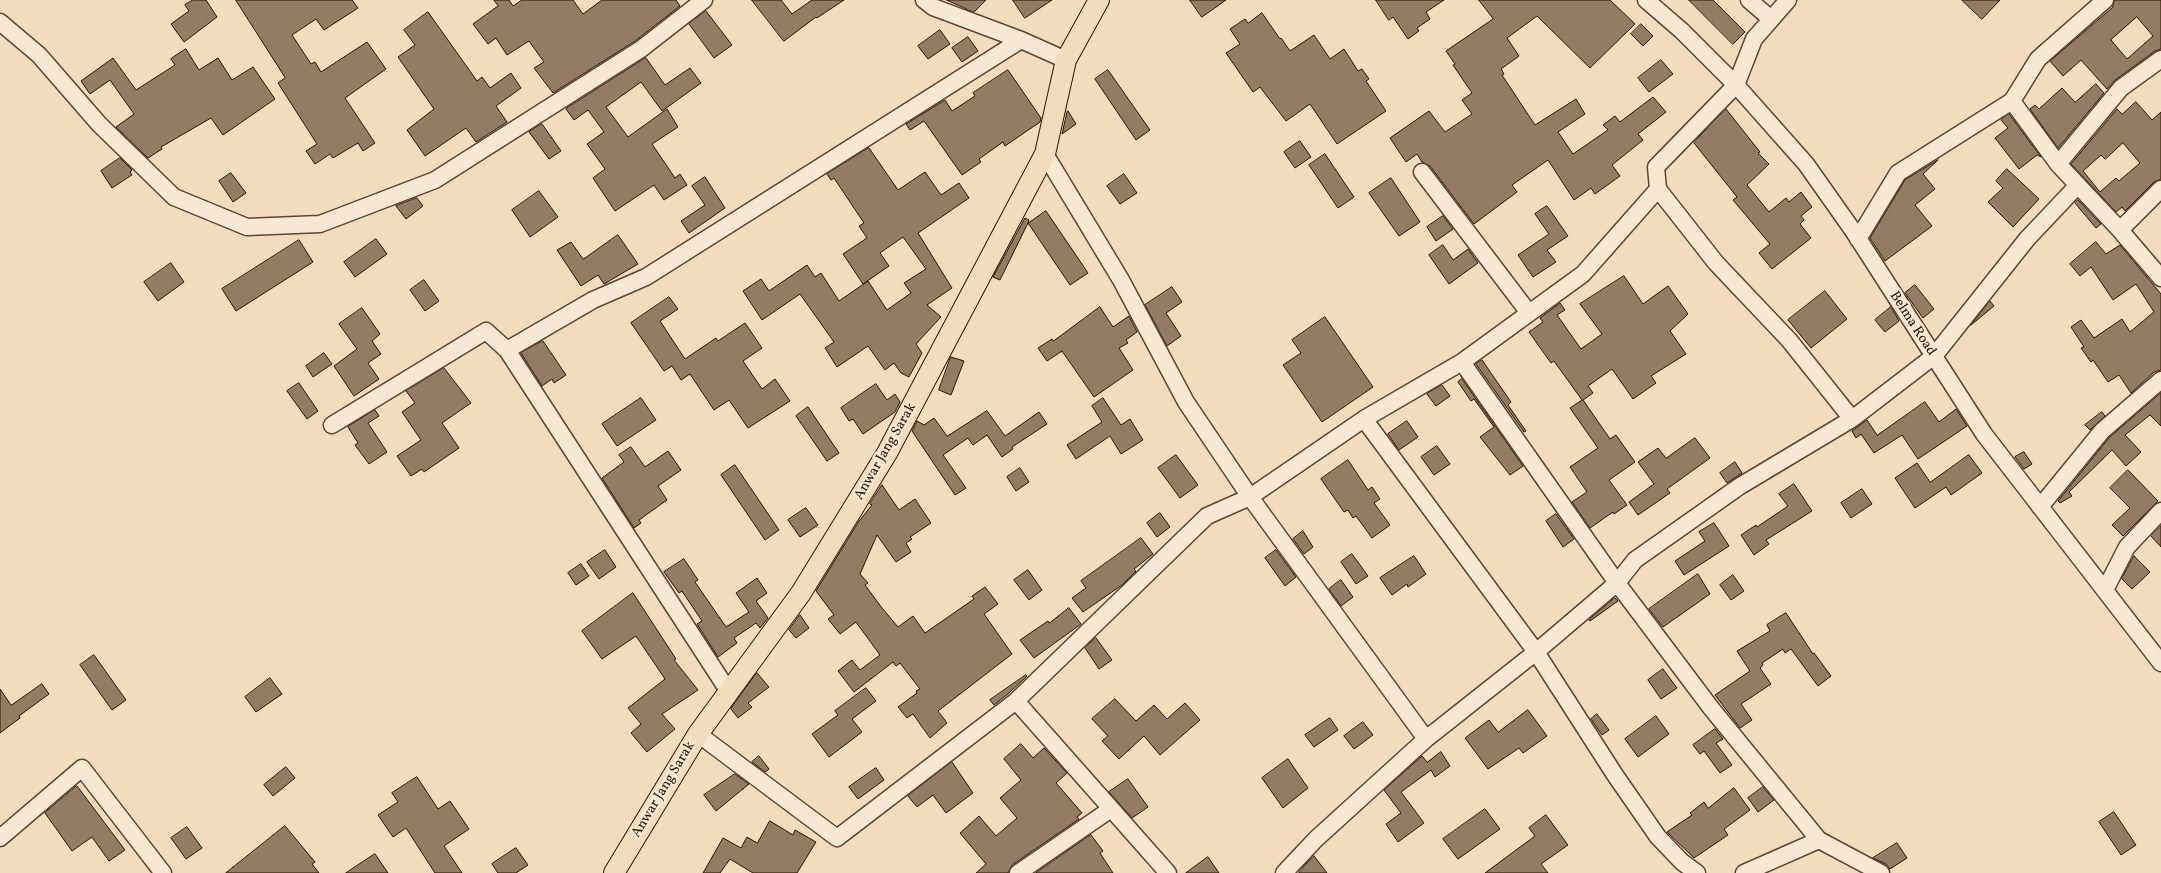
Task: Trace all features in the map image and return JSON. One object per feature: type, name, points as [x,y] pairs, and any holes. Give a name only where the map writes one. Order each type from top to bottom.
[{"type":"main road","name":"Anwar Jang Sarak","points":[[614,873],[698,734],[801,594],[887,454],[1044,154],[1066,60],[1099,0]]},
{"type":"street","points":[[0,22],[39,56],[99,124],[174,197],[247,228],[320,224],[435,180],[641,49],[704,0]]},
{"type":"street","points":[[924,0],[932,7],[1021,40],[1066,60]]},
{"type":"street","name":"Belma Road","points":[[1646,0],[1736,85],[1806,164],[1858,239],[1984,434],[2104,590],[2159,655]]},
{"type":"street","points":[[1749,0],[1771,20]]},
{"type":"street","points":[[1788,0],[1754,39],[1736,85],[1656,168],[1658,189],[1716,263],[1789,340],[1852,419]]},
{"type":"street","points":[[1858,239],[1898,173],[2012,101],[2038,59],[2106,0]]},
{"type":"street","points":[[507,350],[593,300],[646,277],[1021,40]]},
{"type":"street","points":[[2058,164],[2121,88],[2161,59]]},
{"type":"street","points":[[2012,101],[2058,164],[2120,230],[2155,259],[2161,278]]},
{"type":"street","points":[[1044,154],[1121,280],[1186,402],[1250,497],[1426,739]]},
{"type":"street","points":[[1422,172],[1529,313]]},
{"type":"street","points":[[1284,873],[1316,840],[1426,739],[1536,652],[1617,583],[1635,560],[1740,486],[1852,419],[1934,356],[2027,239],[2078,185]]},
{"type":"street","points":[[698,734],[837,838],[1016,701],[1208,516],[1250,497],[1364,419],[1462,362],[1583,274],[1658,189]]},
{"type":"street","points":[[2120,230],[2161,189]]},
{"type":"street","points":[[332,425],[486,331],[507,350],[729,692]]},
{"type":"street","points":[[1462,362],[1617,583],[1712,708],[1819,840],[1881,873]]},
{"type":"street","points":[[2040,507],[2102,431],[2161,380]]},
{"type":"street","points":[[1364,419],[1536,652],[1615,775],[1658,836],[1682,862],[1697,873]]},
{"type":"street","points":[[2104,590],[2127,547],[2161,510]]},
{"type":"street","points":[[1016,701],[1168,873]]},
{"type":"street","points":[[0,838],[82,768],[164,873]]},
{"type":"street","points":[[1018,873],[1111,809]]},
{"type":"street","points":[[1744,873],[1819,840]]},
{"type":"building","points":[[193,0],[206,0],[217,17],[184,42],[171,24],[189,11],[185,5]]},
{"type":"building","points":[[236,0],[352,0],[358,8],[324,30],[316,19],[292,35],[311,64],[315,62],[321,72],[367,42],[386,69],[345,98],[375,143],[363,151],[358,143],[333,158],[330,154],[315,164],[306,151],[317,144],[278,83],[285,78]]},
{"type":"building","points":[[494,0],[509,0],[513,6],[522,0],[573,0],[583,14],[602,0],[676,0],[680,6],[635,41],[553,93],[534,68],[544,62],[529,41],[507,55],[496,38],[488,44],[473,24],[498,6]]},
{"type":"building","points":[[752,0],[781,0],[792,14],[812,0],[844,0],[816,17],[784,41]]},
{"type":"building","points":[[947,0],[986,0],[974,12]]},
{"type":"building","points":[[1013,0],[1052,0],[1025,18]]},
{"type":"building","points":[[1190,0],[1226,0],[1202,17]]},
{"type":"building","points":[[1376,0],[1444,0],[1426,12],[1430,19],[1417,28],[1419,31],[1408,39],[1393,17],[1389,20]]},
{"type":"building","points":[[1479,0],[1610,0],[1635,24],[1590,68],[1537,16],[1507,38],[1519,56],[1501,69],[1504,74],[1502,75],[1535,125],[1576,99],[1585,114],[1558,132],[1573,154],[1608,130],[1603,125],[1615,116],[1620,122],[1653,97],[1666,112],[1638,134],[1643,140],[1612,165],[1620,176],[1595,194],[1591,188],[1574,200],[1548,160],[1512,185],[1517,192],[1474,224],[1430,166],[1422,162],[1417,154],[1406,162],[1390,138],[1429,111],[1445,132],[1472,114],[1462,100],[1472,93],[1446,51],[1493,19]]},
{"type":"building","points":[[1689,0],[1713,0],[1745,32],[1733,44]]},
{"type":"building","points":[[1962,0],[2000,0],[1982,19]]},
{"type":"building","points":[[2115,0],[2161,0],[2161,49],[2155,51],[2115,80],[2107,89],[2081,60],[2063,76],[2050,61],[2112,8]],"holes":[[[2137,17],[2153,36],[2127,59],[2111,40]]]},
{"type":"building","points":[[706,11],[732,45],[714,58],[689,24]]},
{"type":"building","points":[[428,12],[477,81],[482,77],[490,88],[511,73],[521,88],[496,106],[507,122],[476,142],[466,128],[425,156],[407,130],[434,109],[398,57],[415,45],[404,30]]},
{"type":"building","points":[[1262,13],[1290,51],[1314,35],[1330,59],[1344,49],[1358,71],[1362,69],[1369,79],[1366,81],[1386,111],[1337,144],[1310,104],[1286,121],[1260,87],[1253,92],[1226,53],[1240,44],[1230,29],[1245,19],[1248,23]]},
{"type":"building","points":[[1641,24],[1653,36],[1643,46],[1631,34]]},
{"type":"building","points":[[940,30],[950,44],[928,59],[918,46]]},
{"type":"building","points":[[968,37],[978,51],[962,62],[952,48]]},
{"type":"building","points":[[186,49],[199,70],[218,58],[232,80],[253,67],[275,99],[223,135],[211,118],[161,147],[162,149],[148,158],[116,127],[134,114],[110,80],[90,94],[81,81],[113,58],[136,90],[175,65],[171,59]]},
{"type":"building","points":[[646,58],[665,85],[690,68],[701,83],[662,111],[641,82],[606,107],[628,137],[667,109],[678,127],[652,144],[675,178],[680,174],[687,185],[664,200],[654,185],[615,211],[593,178],[605,169],[587,144],[604,132],[588,110],[574,120],[566,109]]},
{"type":"building","points":[[1661,60],[1673,74],[1649,92],[1638,78]]},
{"type":"building","points":[[1008,70],[1041,118],[1040,122],[1005,146],[1003,142],[979,159],[981,162],[962,175],[924,121],[910,130],[906,124],[945,100],[952,111],[975,96],[973,93]]},
{"type":"building","points":[[1108,70],[1150,130],[1136,140],[1095,79]]},
{"type":"building","points":[[2096,84],[2104,93],[2058,148],[2030,109],[2035,105],[2039,109],[2062,88],[2075,102]]},
{"type":"building","points":[[2136,102],[2152,120],[2161,112],[2161,179],[2154,182],[2125,211],[2122,207],[2116,212],[2071,164],[2117,109],[2122,114]],"holes":[[[2123,143],[2140,163],[2119,181],[2116,178],[2100,192],[2083,171],[2101,155],[2105,159]]]},
{"type":"building","points":[[1726,109],[1760,152],[1758,153],[1769,164],[1747,185],[1769,212],[1786,198],[1789,202],[1801,192],[1812,207],[1801,216],[1804,220],[1800,224],[1811,238],[1772,269],[1759,253],[1770,244],[1733,200],[1737,197],[1694,143]]},
{"type":"building","points":[[1067,112],[1076,124],[1062,134]]},
{"type":"building","points":[[2009,114],[2041,157],[2037,155],[2019,169],[1995,138],[2008,128],[2001,120]]},
{"type":"building","points":[[542,124],[561,151],[549,159],[529,132]]},
{"type":"building","points":[[1300,141],[1311,157],[1295,168],[1284,152]]},
{"type":"building","points":[[869,148],[898,190],[925,172],[941,195],[959,183],[969,198],[918,233],[952,288],[927,305],[941,317],[916,344],[922,353],[909,377],[901,373],[894,363],[885,370],[868,346],[837,367],[825,348],[834,342],[800,294],[762,320],[743,291],[761,279],[769,291],[807,265],[815,277],[821,273],[839,301],[868,281],[887,310],[911,293],[904,283],[926,269],[903,237],[880,253],[889,266],[863,284],[843,254],[867,238],[859,226],[864,223],[834,178],[831,180],[827,174]]},
{"type":"building","points":[[1325,154],[1354,197],[1338,208],[1309,165]]},
{"type":"building","points":[[120,158],[132,170],[130,172],[132,175],[112,188],[101,171]]},
{"type":"building","points":[[1938,160],[1923,174],[1935,189],[1915,205],[1932,226],[1885,261],[1870,238],[1905,180]]},
{"type":"building","points":[[2007,169],[2039,199],[2013,227],[1988,202],[2003,188],[1996,181]]},
{"type":"building","points":[[231,173],[246,193],[233,202],[219,181]]},
{"type":"building","points":[[1124,174],[1137,193],[1120,204],[1107,186]]},
{"type":"building","points":[[705,177],[725,208],[689,233],[681,221],[705,205],[692,186]]},
{"type":"building","points":[[1391,178],[1420,222],[1399,236],[1369,193]]},
{"type":"building","points":[[539,191],[558,217],[530,237],[512,210]]},
{"type":"building","points":[[417,198],[423,206],[406,219],[396,206]]},
{"type":"building","points":[[2078,200],[2101,224],[2096,228],[2075,203]]},
{"type":"building","points":[[1547,206],[1568,236],[1547,250],[1556,262],[1533,277],[1518,255],[1549,234],[1535,214]]},
{"type":"building","points":[[1046,211],[1088,273],[1070,285],[1028,223]]},
{"type":"building","points":[[1443,216],[1453,229],[1436,241],[1427,227]]},
{"type":"building","points":[[1025,218],[1029,220],[1000,280],[993,277]]},
{"type":"building","points":[[618,235],[638,264],[604,284],[598,275],[581,286],[557,250],[571,242],[583,259]]},
{"type":"building","points":[[376,239],[387,254],[355,277],[344,262]]},
{"type":"building","points":[[299,240],[313,262],[236,311],[222,289]]},
{"type":"building","points":[[2096,242],[2106,254],[2120,245],[2161,294],[2161,370],[2154,372],[2131,393],[2119,375],[2108,382],[2093,360],[2091,362],[2081,348],[2084,347],[2071,327],[2081,320],[2094,338],[2122,319],[2130,332],[2154,312],[2136,284],[2113,300],[2091,267],[2080,276],[2070,264]]},
{"type":"building","points":[[1443,245],[1453,260],[1468,249],[1478,263],[1449,284],[1429,255]]},
{"type":"building","points":[[171,263],[184,282],[158,301],[144,282]]},
{"type":"building","points":[[1624,276],[1643,304],[1668,286],[1688,314],[1670,331],[1686,354],[1651,376],[1656,383],[1633,399],[1612,369],[1588,386],[1593,393],[1583,400],[1610,439],[1616,435],[1635,462],[1609,480],[1627,505],[1590,528],[1572,502],[1587,492],[1570,467],[1598,448],[1570,408],[1582,400],[1554,361],[1551,363],[1529,332],[1543,322],[1540,318],[1560,303],[1565,310],[1557,315],[1581,349],[1602,334],[1580,304]]},
{"type":"building","points":[[424,280],[439,301],[425,311],[410,290]]},
{"type":"building","points":[[1915,285],[1934,309],[1923,318],[1905,293]]},
{"type":"building","points":[[1172,287],[1182,302],[1166,313],[1181,336],[1167,346],[1145,305]]},
{"type":"building","points":[[1825,291],[1847,319],[1811,348],[1788,320]]},
{"type":"building","points":[[669,297],[678,309],[660,321],[685,359],[716,338],[718,341],[745,323],[762,348],[743,361],[762,389],[775,379],[790,401],[748,428],[729,400],[714,410],[690,374],[681,380],[672,366],[664,371],[631,323]]},
{"type":"building","points":[[1990,301],[1994,306],[1971,325]]},
{"type":"building","points":[[1100,307],[1113,327],[1129,316],[1137,332],[1126,340],[1128,343],[1119,348],[1133,370],[1094,397],[1062,351],[1047,361],[1038,348],[1052,339],[1053,341]]},
{"type":"building","points":[[1891,307],[1899,321],[1885,332],[1875,320]]},
{"type":"building","points":[[362,308],[380,334],[372,341],[381,354],[368,363],[379,379],[354,396],[334,366],[357,349],[339,324]]},
{"type":"building","points":[[1325,317],[1373,387],[1322,422],[1283,365],[1301,353],[1292,340]]},
{"type":"building","points":[[543,341],[566,375],[554,383],[552,379],[542,386],[521,353]]},
{"type":"building","points":[[324,353],[332,364],[313,377],[306,366]]},
{"type":"building","points":[[951,357],[964,361],[951,395],[939,390]]},
{"type":"building","points":[[1482,360],[1511,402],[1508,405],[1526,431],[1524,432],[1476,364]]},
{"type":"building","points":[[444,368],[471,403],[442,423],[459,448],[424,472],[422,469],[411,476],[397,456],[421,440],[402,412],[415,403],[406,391]]},
{"type":"building","points":[[1462,379],[1523,466],[1510,475],[1480,437],[1494,427],[1474,399],[1471,401],[1458,382]]},
{"type":"building","points":[[299,383],[318,411],[307,419],[287,391]]},
{"type":"building","points":[[876,384],[887,400],[895,394],[900,402],[895,412],[863,434],[853,419],[849,421],[841,408]]},
{"type":"building","points":[[1442,385],[1450,396],[1436,406],[1427,394]]},
{"type":"building","points":[[2161,393],[2161,426],[2150,415],[2125,435],[2141,452],[2126,466],[2112,450],[2069,492],[2072,496],[2060,503],[2058,501],[2109,438]]},
{"type":"building","points":[[641,398],[656,420],[617,446],[602,424]]},
{"type":"building","points":[[1103,398],[1121,425],[1130,419],[1143,440],[1121,454],[1110,436],[1076,459],[1067,445],[1102,422],[1092,406]]},
{"type":"building","points":[[1925,402],[1939,422],[1956,409],[1967,426],[1918,459],[1902,435],[1874,453],[1861,434],[1856,438],[1852,431],[1867,420],[1877,435]]},
{"type":"building","points":[[808,407],[839,453],[827,461],[796,416]]},
{"type":"building","points":[[375,410],[379,416],[368,423],[387,452],[369,464],[355,445],[358,443],[348,427]]},
{"type":"building","points":[[987,411],[1005,436],[1039,412],[1047,424],[1012,447],[1013,449],[1002,457],[987,435],[973,445],[968,438],[943,455],[966,488],[955,495],[912,431],[917,421],[924,425],[934,418],[947,436]]},
{"type":"building","points":[[2102,412],[2105,416],[2090,430],[2085,425]]},
{"type":"building","points":[[1407,421],[1418,437],[1399,450],[1388,434]]},
{"type":"building","points":[[1695,438],[1710,458],[1667,489],[1670,493],[1638,515],[1629,502],[1654,484],[1638,462],[1658,448],[1666,458]]},
{"type":"building","points":[[1437,446],[1450,464],[1434,475],[1421,457]]},
{"type":"building","points":[[631,447],[645,467],[668,451],[681,470],[658,486],[667,500],[639,520],[641,523],[634,528],[602,478],[624,462],[619,455]]},
{"type":"building","points":[[2024,452],[2032,464],[2024,469],[2015,457]]},
{"type":"building","points":[[1176,455],[1198,485],[1180,498],[1158,468]]},
{"type":"building","points":[[1969,455],[1982,473],[1951,495],[1946,487],[1915,508],[1895,478],[1917,463],[1930,482]]},
{"type":"building","points":[[1348,460],[1368,490],[1372,487],[1380,499],[1374,503],[1390,525],[1372,538],[1356,516],[1353,518],[1348,510],[1344,512],[1321,479]]},
{"type":"building","points":[[1735,462],[1742,473],[1727,483],[1720,473]]},
{"type":"building","points":[[735,465],[779,530],[765,540],[721,475]]},
{"type":"building","points":[[1020,468],[1029,482],[1016,491],[1007,477]]},
{"type":"building","points":[[2128,470],[2158,501],[2123,536],[2112,525],[2130,508],[2110,488]]},
{"type":"building","points":[[1794,484],[1812,511],[1766,540],[1769,544],[1754,555],[1741,535],[1756,525],[1757,527],[1788,506],[1779,494]]},
{"type":"building","points":[[882,485],[899,510],[915,499],[931,523],[910,537],[912,539],[906,543],[911,552],[896,562],[877,535],[860,574],[868,583],[865,585],[882,608],[898,627],[913,616],[925,633],[974,599],[972,596],[985,587],[998,604],[984,614],[1012,654],[938,711],[947,723],[930,738],[913,714],[907,718],[898,707],[920,689],[900,663],[896,666],[893,662],[854,692],[838,671],[852,660],[860,670],[880,655],[856,622],[840,634],[828,619],[834,615],[816,591],[859,521],[872,505],[870,504]]},
{"type":"building","points":[[1862,489],[1872,504],[1851,518],[1841,503]]},
{"type":"building","points":[[806,508],[818,525],[800,537],[788,520]]},
{"type":"building","points":[[1160,513],[1170,527],[1157,537],[1147,523]]},
{"type":"building","points":[[1556,514],[1574,539],[1563,547],[1546,521]]},
{"type":"building","points":[[1714,523],[1729,546],[1684,575],[1675,561],[1705,541],[1699,532]]},
{"type":"building","points":[[2161,526],[2161,547],[2151,536]]},
{"type":"building","points":[[1303,531],[1313,547],[1304,554],[1293,539]]},
{"type":"building","points":[[1141,538],[1153,554],[1134,569],[1136,571],[1122,585],[1083,612],[1072,598],[1086,588],[1081,581]]},
{"type":"building","points":[[605,550],[616,567],[599,579],[587,562]]},
{"type":"building","points":[[1276,550],[1296,577],[1285,586],[1265,558]]},
{"type":"building","points":[[1352,554],[1368,576],[1356,584],[1341,562]]},
{"type":"building","points":[[1414,556],[1426,574],[1408,587],[1407,584],[1392,595],[1380,578]]},
{"type":"building","points":[[2134,556],[2150,572],[2132,589],[2122,579]]},
{"type":"building","points":[[684,559],[698,580],[695,582],[726,627],[749,612],[736,593],[757,578],[767,593],[756,601],[768,618],[760,628],[756,623],[734,638],[737,643],[718,657],[697,624],[702,621],[682,591],[679,593],[664,572]]},
{"type":"building","points":[[581,564],[589,576],[576,585],[568,573]]},
{"type":"building","points":[[1028,570],[1042,590],[1029,600],[1014,580]]},
{"type":"building","points":[[1698,574],[1710,594],[1663,627],[1649,609]]},
{"type":"building","points":[[1733,575],[1744,591],[1731,600],[1720,585]]},
{"type":"building","points":[[1341,580],[1353,597],[1341,606],[1329,589]]},
{"type":"building","points":[[633,593],[676,659],[674,660],[698,690],[662,714],[675,729],[647,752],[631,733],[641,724],[628,708],[665,679],[636,636],[602,659],[582,631]]},
{"type":"building","points":[[1615,598],[1618,601],[1589,620]]},
{"type":"building","points":[[1069,608],[1081,624],[1034,658],[1020,640],[1048,621],[1049,623]]},
{"type":"building","points":[[1786,613],[1813,654],[1831,676],[1818,686],[1791,649],[1785,653],[1783,649],[1762,663],[1763,665],[1760,668],[1771,684],[1741,704],[1752,720],[1740,728],[1715,695],[1750,671],[1737,651],[1770,631],[1767,625]]},
{"type":"building","points":[[800,615],[809,628],[796,638],[789,630]]},
{"type":"building","points":[[1096,638],[1112,660],[1099,669],[1085,648]]},
{"type":"building","points":[[94,655],[126,700],[112,710],[80,665]]},
{"type":"building","points":[[1663,669],[1677,688],[1661,699],[1648,680]]},
{"type":"building","points":[[757,673],[769,687],[748,703],[752,707],[738,718],[731,709]]},
{"type":"building","points":[[1026,675],[1009,693],[994,705],[990,700]]},
{"type":"building","points":[[270,678],[282,694],[256,712],[245,697]]},
{"type":"building","points":[[42,684],[49,694],[0,733],[0,689],[11,705]]},
{"type":"building","points":[[866,688],[876,701],[852,719],[862,732],[829,757],[812,734],[838,715],[835,711]]},
{"type":"building","points":[[1115,699],[1136,721],[1154,705],[1167,719],[1185,703],[1200,720],[1160,755],[1144,736],[1119,759],[1102,741],[1108,736],[1092,719]]},
{"type":"building","points":[[1528,710],[1547,736],[1523,753],[1519,748],[1488,769],[1465,738],[1489,720],[1498,732]]},
{"type":"building","points":[[1597,714],[1609,730],[1602,735],[1591,719]]},
{"type":"building","points":[[1656,716],[1669,734],[1638,757],[1625,739]]},
{"type":"building","points":[[1330,718],[1338,730],[1314,747],[1305,735]]},
{"type":"building","points":[[1363,722],[1373,735],[1354,749],[1344,736]]},
{"type":"building","points":[[1715,729],[1723,739],[1716,743],[1732,765],[1720,773],[1704,751],[1700,754],[1693,745]]},
{"type":"building","points":[[1021,744],[1033,758],[1044,748],[1067,773],[1056,783],[1082,813],[1077,817],[1079,819],[1012,865],[1008,873],[976,873],[986,864],[960,833],[979,816],[996,836],[1017,818],[1000,798],[1021,780],[1004,759]]},
{"type":"building","points":[[1441,752],[1450,766],[1435,777],[1431,770],[1401,792],[1424,823],[1398,842],[1386,824],[1401,813],[1384,790],[1422,756],[1427,762]]},
{"type":"building","points":[[759,756],[769,769],[765,772],[752,762]]},
{"type":"building","points":[[1288,759],[1308,788],[1283,808],[1262,778]]},
{"type":"building","points":[[952,762],[973,793],[946,813],[933,795],[917,807],[908,796]]},
{"type":"building","points":[[286,767],[295,778],[273,796],[264,785]]},
{"type":"building","points":[[876,768],[884,780],[858,799],[849,787]]},
{"type":"building","points":[[735,774],[749,784],[716,811],[704,795]]},
{"type":"building","points":[[417,777],[438,809],[450,801],[469,829],[444,846],[462,873],[435,873],[406,828],[393,837],[378,815],[398,802],[392,793]]},
{"type":"building","points":[[1128,779],[1148,807],[1132,818],[1109,792]]},
{"type":"building","points":[[77,786],[125,850],[109,861],[92,837],[72,851],[45,813]]},
{"type":"building","points":[[1763,787],[1774,800],[1758,812],[1748,798]]},
{"type":"building","points":[[1734,788],[1750,810],[1724,829],[1728,835],[1694,858],[1667,832],[1692,815],[1690,813],[1704,802],[1708,808]]},
{"type":"building","points":[[1485,809],[1500,829],[1458,859],[1443,839]]},
{"type":"building","points":[[2114,812],[2136,845],[2121,855],[2099,822]]},
{"type":"building","points":[[1546,815],[1568,845],[1541,864],[1548,873],[1485,873],[1535,836],[1529,828]]},
{"type":"building","points":[[770,821],[793,835],[795,830],[816,842],[797,873],[753,873],[730,859],[720,873],[703,873],[723,838],[741,848],[747,837],[757,843]]},
{"type":"building","points":[[285,826],[315,862],[312,864],[319,873],[226,873]]},
{"type":"building","points":[[187,827],[202,848],[186,859],[171,838]]},
{"type":"building","points":[[1091,835],[1103,851],[1100,853],[1113,873],[1036,873]]},
{"type":"building","points":[[1897,843],[1907,858],[1890,869],[1886,864],[1873,858]]},
{"type":"building","points":[[516,848],[528,865],[516,873],[498,873],[492,864]]},
{"type":"building","points":[[375,854],[388,873],[346,873]]},
{"type":"building","points":[[1314,856],[1327,873],[1299,873],[1299,872]]},
{"type":"building","points":[[1208,857],[1219,873],[1186,873]]}]
